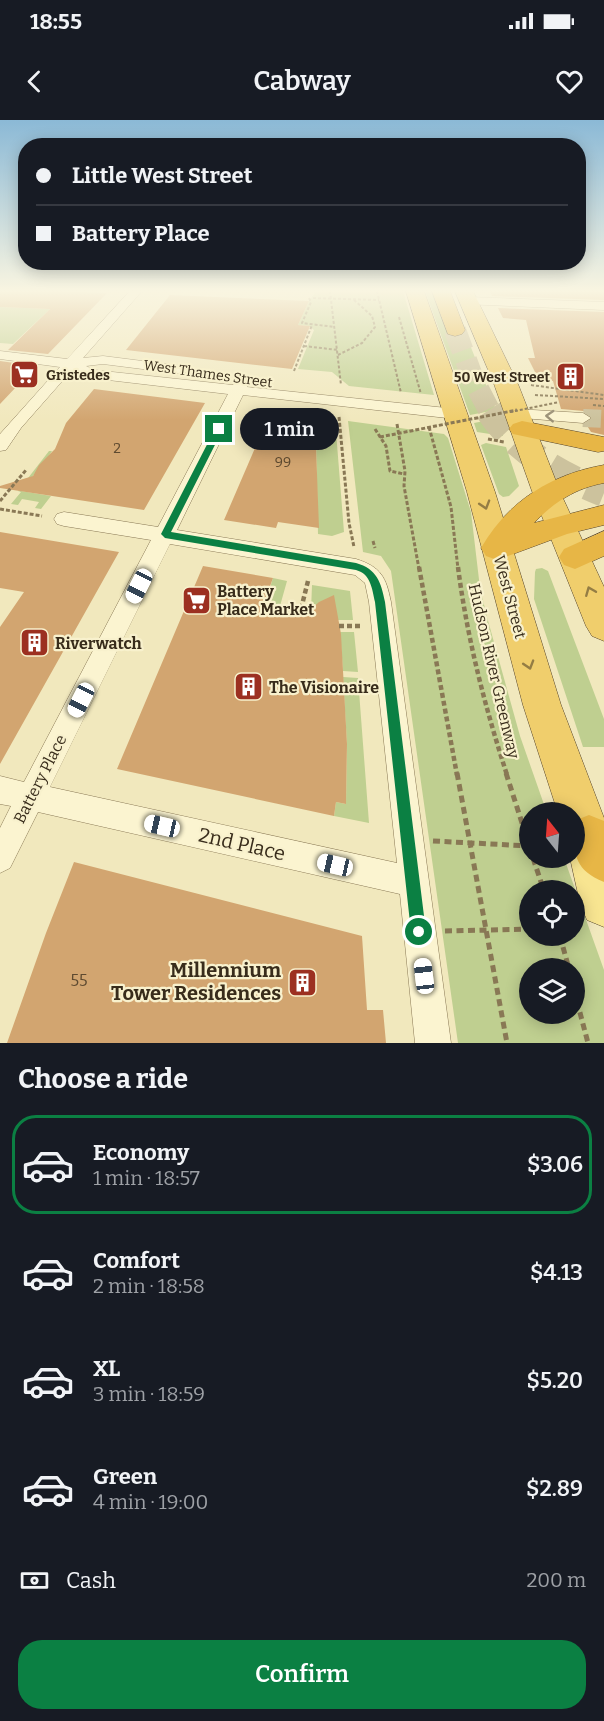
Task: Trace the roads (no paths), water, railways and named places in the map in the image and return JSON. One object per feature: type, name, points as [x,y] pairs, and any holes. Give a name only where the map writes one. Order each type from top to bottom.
[{"type":"highway","name":"West Street","points":[[429,334],[497,548],[512,608],[545,715],[596,848]]},
{"type":"highway","points":[[483,334],[506,384],[514,428],[547,494],[604,626]]},
{"type":"highway","points":[[514,428],[598,444]]},
{"type":"highway","points":[[497,548],[514,525],[547,494],[566,483],[604,474]]},
{"type":"highway","points":[[497,548],[561,525],[604,515]]},
{"type":"highway","points":[[574,557],[604,543]]},
{"type":"main road","name":"West Street","points":[[596,848],[604,903]]},
{"type":"street","points":[[0,446],[15,425],[97,334]]},
{"type":"street","name":"West Thames Street","points":[[0,355],[70,364],[91,374],[241,385],[309,400],[341,401],[456,414]]},
{"type":"street","name":"Battery Place","points":[[0,858],[241,385]]},
{"type":"street","points":[[514,428],[583,418]]},
{"type":"street","points":[[64,519],[165,534],[362,555],[378,588],[433,1043]]},
{"type":"street","name":"2nd Place","points":[[0,790],[413,882]]},
{"type":"tunnel","points":[[456,334],[473,379],[490,412]]},
{"type":"tunnel","points":[[489,410],[500,425],[525,450],[555,470],[604,493]]},
{"type":"tunnel","points":[[583,418],[604,419]]},
{"type":"place","name":"Gristedes","points":[[25,375]]},
{"type":"place","name":"50 West Street","points":[[571,377]]},
{"type":"place","name":"Battery Place Market","points":[[196,600]]},
{"type":"place","name":"Riverwatch","points":[[34,643]]},
{"type":"place","name":"The Visionaire","points":[[248,687]]},
{"type":"place","name":"Millennium Tower Residences","points":[[302,982]]}]
